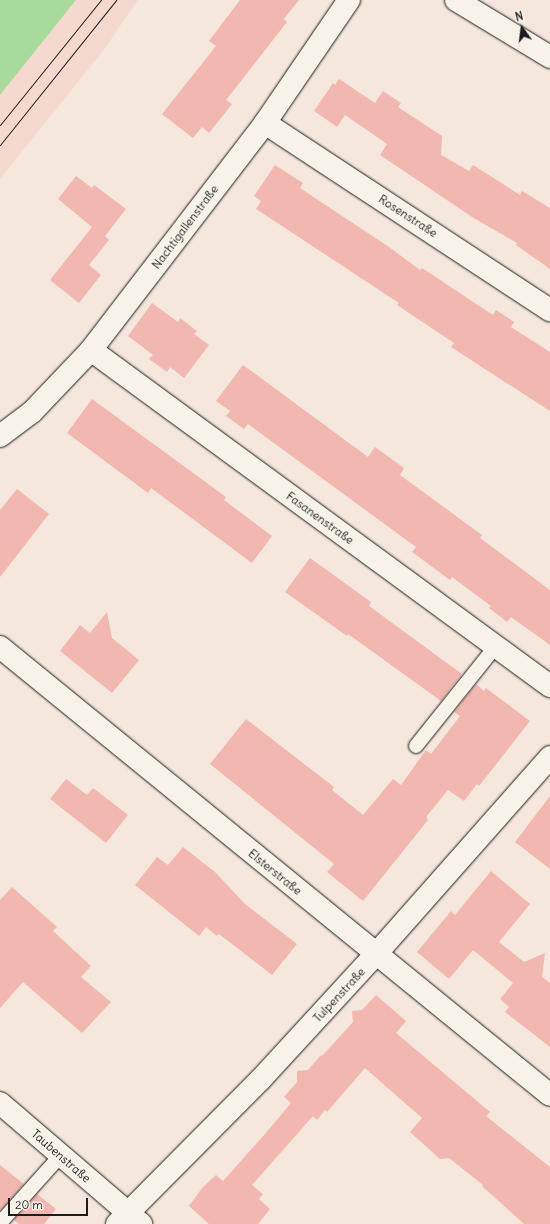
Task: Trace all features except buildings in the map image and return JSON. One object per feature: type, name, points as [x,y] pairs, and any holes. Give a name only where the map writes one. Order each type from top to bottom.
[{"type":"street","name":"Nachtigallenstraße","points":[[0,436],[32,412],[91,350],[265,122],[349,0]]},
{"type":"street","points":[[456,0],[550,57]]},
{"type":"street","name":"Rosenstraße","points":[[265,122],[550,310]]},
{"type":"street","name":"Fasanenstraße","points":[[91,350],[550,686]]},
{"type":"street","name":"Elsterstraße","points":[[0,648],[550,1095]]},
{"type":"street","name":"Tulpenstraße","points":[[128,1220],[376,954],[550,757]]},
{"type":"street","name":"Taubenstraße","points":[[0,1103],[61,1155],[128,1220]]},
{"type":"lane","points":[[416,746],[496,647]]},
{"type":"lane","points":[[0,1223],[61,1155]]},
{"type":"shaded area","points":[[76,0],[138,0],[103,51],[0,179],[0,95]]},
{"type":"green space","points":[[0,0],[76,0],[0,95]]},
{"type":"tram line","points":[[0,125],[101,0]]},
{"type":"tram line","points":[[0,145],[116,0]]}]
